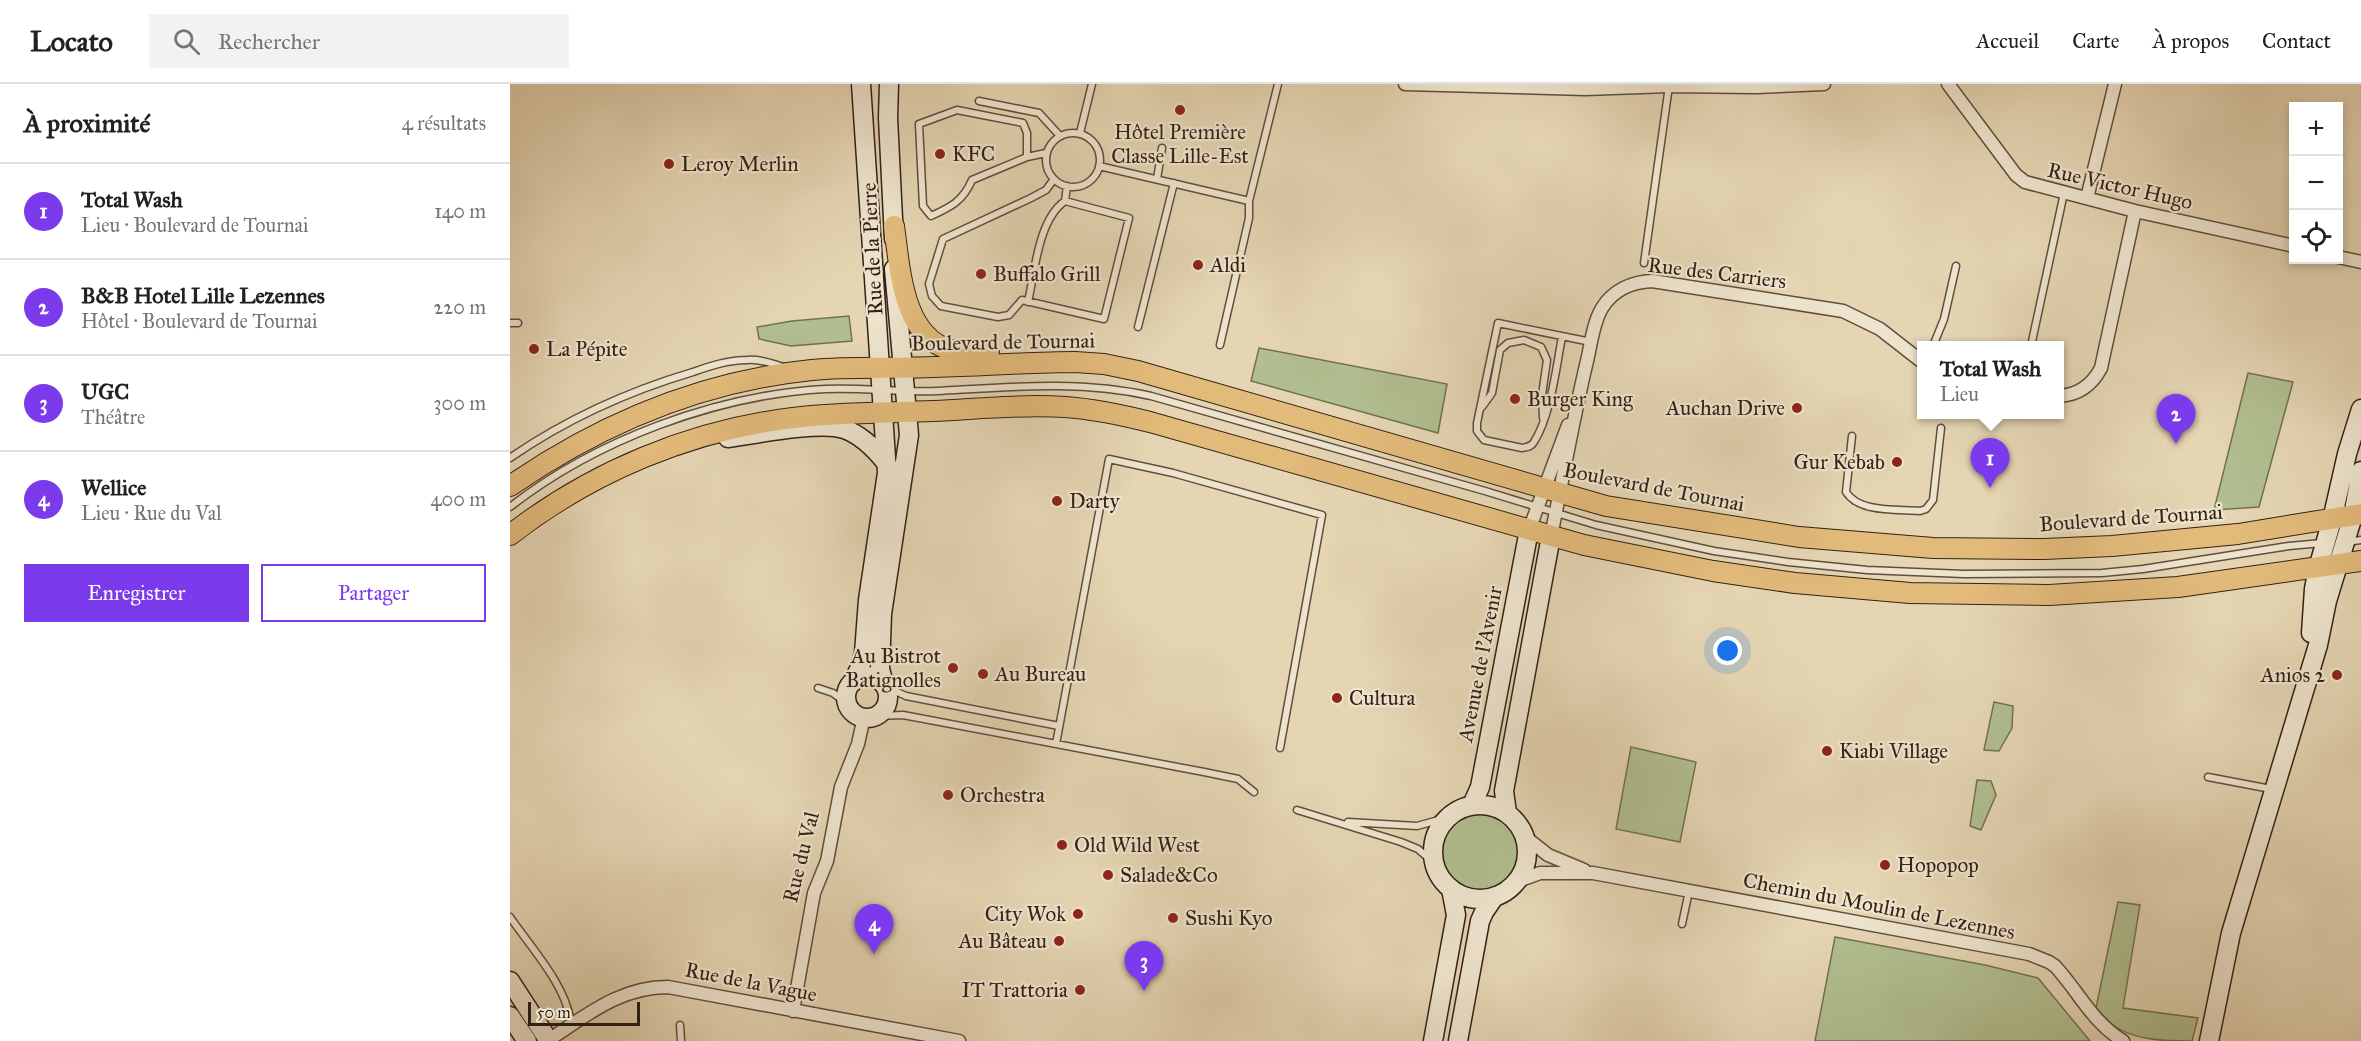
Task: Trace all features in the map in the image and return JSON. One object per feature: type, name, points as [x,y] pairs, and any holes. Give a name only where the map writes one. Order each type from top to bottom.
[{"type":"main road","name":"Rue de la Pierre","points":[[861,84],[881,367]]},
{"type":"main road","name":"Rue de la Pierre","points":[[889,84],[888,118],[895,291],[907,412]]},
{"type":"main road","points":[[894,226],[906,301],[919,326],[938,344],[960,352],[1044,352],[1104,364]]},
{"type":"main road","name":"Boulevard de Tournai","points":[[510,486],[588,437],[645,412],[715,389],[797,372],[881,367],[1066,362],[1104,364],[1138,371],[1268,408],[1547,497],[1773,533],[1933,548],[2044,549],[2112,546],[2238,534],[2357,515]]},
{"type":"main road","points":[[881,367],[887,464],[886,486],[869,594],[864,653],[860,667],[847,692],[848,704],[855,714],[870,716],[883,711],[887,704],[888,695],[880,669],[882,614],[908,443],[907,412]]},
{"type":"main road","points":[[510,534],[546,508],[589,483],[673,446],[723,431],[822,414],[1050,406],[1115,414],[1551,536],[1666,562],[1754,577],[1910,593],[2049,595],[2178,587],[2361,561]]},
{"type":"main road","points":[[2211,1032],[2231,933],[2318,645],[2328,566],[2325,543],[2347,454],[2361,409]]},
{"type":"main road","points":[[673,446],[787,430],[837,427],[850,431],[865,441],[887,464]]},
{"type":"main road","points":[[2328,566],[2353,541],[2361,471]]},
{"type":"main road","name":"Avenue de l'Avenir","points":[[1472,805],[1480,786],[1529,530]]},
{"type":"main road","points":[[1507,813],[1504,791],[1551,536]]},
{"type":"main road","points":[[853,682],[866,676],[878,678],[885,685]]},
{"type":"main road","points":[[1472,805],[1490,806],[1507,813],[1518,823],[1524,836],[1526,861],[1515,882],[1504,892],[1495,896],[1472,898],[1451,889],[1442,879],[1434,863],[1434,842],[1437,831],[1446,818],[1472,805]]},
{"type":"main road","points":[[1432,1041],[1456,915],[1451,889]]},
{"type":"main road","points":[[1458,1041],[1480,921],[1495,896]]},
{"type":"main road","points":[[510,981],[548,1041]]},
{"type":"main road","points":[[510,1016],[527,1041]]},
{"type":"street","points":[[1405,84],[1548,86],[1824,84]]},
{"type":"street","name":"Rue Victor Hugo","points":[[1948,84],[2021,179],[2032,185],[2135,211],[2289,245]]},
{"type":"street","points":[[2087,198],[2115,84]]},
{"type":"street","points":[[2064,396],[2071,395],[2085,387],[2100,368],[2135,211]]},
{"type":"street","points":[[2343,257],[2361,262]]},
{"type":"street","name":"Rue des Carriers","points":[[1529,530],[1547,497],[1577,404],[1598,316],[1609,299],[1626,286],[1652,281],[1843,311],[1880,329],[1917,358]]},
{"type":"street","name":"Rue des Carriers","points":[[1551,536],[1556,514],[1547,497],[1577,404]]},
{"type":"street","name":"Rue du Val","points":[[793,1011],[814,893],[827,861],[841,787],[870,716]]},
{"type":"street","name":"Chemin du Moulin de Lezennes","points":[[1524,836],[1548,855],[1593,873]]},
{"type":"street","name":"Chemin du Moulin de Lezennes","points":[[1515,882],[1540,873],[1593,873],[2041,958],[2062,974],[2098,1022],[2123,1041]]},
{"type":"street","name":"Rue de la Vague","points":[[548,1041],[619,996],[641,988],[654,987],[681,989],[959,1041]]},
{"type":"lane","points":[[1080,133],[1092,84]]},
{"type":"lane","points":[[1220,345],[1249,218],[1249,201],[1278,84]]},
{"type":"lane","points":[[1644,263],[1669,86]]},
{"type":"lane","points":[[979,101],[1039,113],[1060,136]]},
{"type":"lane","points":[[1027,157],[1027,133],[1023,123],[957,110],[919,124],[922,206],[931,216],[957,204],[968,191],[972,180],[1027,157],[1047,153]]},
{"type":"lane","points":[[1066,133],[1080,133],[1094,142],[1098,150],[1099,166],[1097,172],[1087,183],[1081,186],[1067,186],[1054,179],[1047,167],[1047,153],[1049,146],[1060,136],[1066,133]]},
{"type":"lane","points":[[1157,179],[1162,148]]},
{"type":"lane","points":[[1099,166],[1249,201]]},
{"type":"lane","points":[[1054,179],[1046,190],[943,239],[929,284],[932,296],[941,306],[998,317],[1009,315],[1022,300],[1104,319],[1128,218],[1065,201]]},
{"type":"lane","points":[[1138,327],[1174,183]]},
{"type":"lane","points":[[1028,302],[1046,225],[1055,208],[1065,201],[1067,186]]},
{"type":"lane","points":[[2032,341],[2064,193]]},
{"type":"lane","points":[[1935,341],[1944,319],[1956,266]]},
{"type":"lane","points":[[510,323],[518,322]]},
{"type":"lane","points":[[1562,337],[1543,421],[1534,442],[1522,448],[1484,440],[1480,437],[1477,425],[1498,323],[1592,342]]},
{"type":"lane","points":[[1480,410],[1492,393],[1500,350],[1508,343],[1524,340],[1541,347],[1547,360],[1542,395],[1543,421]]},
{"type":"lane","points":[[510,458],[558,429],[614,401],[661,382],[714,365],[736,360],[761,361],[797,372]]},
{"type":"lane","points":[[510,507],[543,484],[628,438],[681,418],[743,401],[823,389],[906,391],[1074,385],[1114,388],[1547,497],[1556,514],[1662,541],[1752,557],[1867,570],[1964,574],[2122,572],[2289,546],[2353,541]]},
{"type":"lane","points":[[1852,436],[1846,492],[1850,499],[1860,505],[1920,511],[1926,509],[1933,500],[1941,428]]},
{"type":"lane","points":[[1056,744],[1108,459],[1183,475],[1322,515],[1280,748]]},
{"type":"lane","points":[[885,685],[906,696],[1059,726]]},
{"type":"lane","points":[[818,688],[833,693],[848,704]]},
{"type":"lane","points":[[870,716],[903,715],[1238,779],[1240,783],[1246,784],[1254,792]]},
{"type":"lane","points":[[2208,777],[2274,790]]},
{"type":"lane","points":[[1297,810],[1401,842],[1418,849],[1434,863]]},
{"type":"lane","points":[[1336,821],[1417,826],[1446,818]]},
{"type":"lane","points":[[1682,924],[1689,890]]},
{"type":"lane","points":[[510,917],[562,993],[569,1009],[571,1025]]},
{"type":"lane","points":[[680,1025],[681,1041]]},
{"type":"green space","points":[[849,316],[852,341],[791,346],[759,339],[757,327],[792,321]]},
{"type":"green space","points":[[1259,348],[1447,384],[1438,433],[1251,381]]},
{"type":"green space","points":[[2248,373],[2293,382],[2259,507],[2214,510]]},
{"type":"green space","points":[[1994,702],[2013,706],[2012,728],[1999,751],[1984,750]]},
{"type":"green space","points":[[1631,747],[1696,762],[1680,842],[1616,829]]},
{"type":"green space","points":[[1977,780],[1991,781],[1996,795],[1981,830],[1970,826]]},
{"type":"green space","points":[[1473,814],[1487,814],[1501,820],[1512,831],[1518,845],[1515,867],[1507,879],[1487,890],[1473,890],[1459,884],[1448,873],[1442,859],[1442,845],[1448,831],[1459,820]]},
{"type":"green space","points":[[2118,902],[2140,905],[2123,1008],[2198,1018],[2192,1041],[2151,1039],[2131,1034],[2113,1025],[2096,1008]]},
{"type":"green space","points":[[1835,937],[1985,965],[2038,978],[2090,1041],[1815,1041]]},
{"type":"place","name":"Hôtel Première Classe Lille-Est","points":[[1180,110]]},
{"type":"place","name":"KFC","points":[[940,154]]},
{"type":"place","name":"Leroy Merlin","points":[[669,164]]},
{"type":"place","name":"Aldi","points":[[1198,265]]},
{"type":"place","name":"Buffalo Grill","points":[[981,274]]},
{"type":"place","name":"La Pépite","points":[[534,349]]},
{"type":"place","name":"Burger King","points":[[1515,399]]},
{"type":"place","name":"Auchan Drive","points":[[1797,408]]},
{"type":"place","name":"B&B Hotel Lille Lezennes","points":[[2176,444]]},
{"type":"place","name":"Gur Kebab","points":[[1897,462]]},
{"type":"place","name":"Total Wash","points":[[1990,488]]},
{"type":"place","name":"Darty","points":[[1057,501]]},
{"type":"place","name":"Au Bistrot Batignolles","points":[[953,668]]},
{"type":"place","name":"Au Bureau","points":[[983,674]]},
{"type":"place","name":"Anios 2","points":[[2337,675]]},
{"type":"place","name":"Cultura","points":[[1337,698]]},
{"type":"place","name":"Kiabi Village","points":[[1827,751]]},
{"type":"place","name":"Orchestra","points":[[948,795]]},
{"type":"place","name":"Old Wild West","points":[[1062,845]]},
{"type":"place","name":"Hopopop","points":[[1885,865]]},
{"type":"place","name":"Salade&Co","points":[[1108,875]]},
{"type":"place","name":"City Wok","points":[[1078,914]]},
{"type":"place","name":"Sushi Kyo","points":[[1173,918]]},
{"type":"place","name":"Au Bâteau","points":[[1059,941]]},
{"type":"place","name":"Wellice","points":[[874,954]]},
{"type":"place","name":"IT Trattoria","points":[[1080,990]]},
{"type":"place","name":"UGC","points":[[1144,991]]}]
